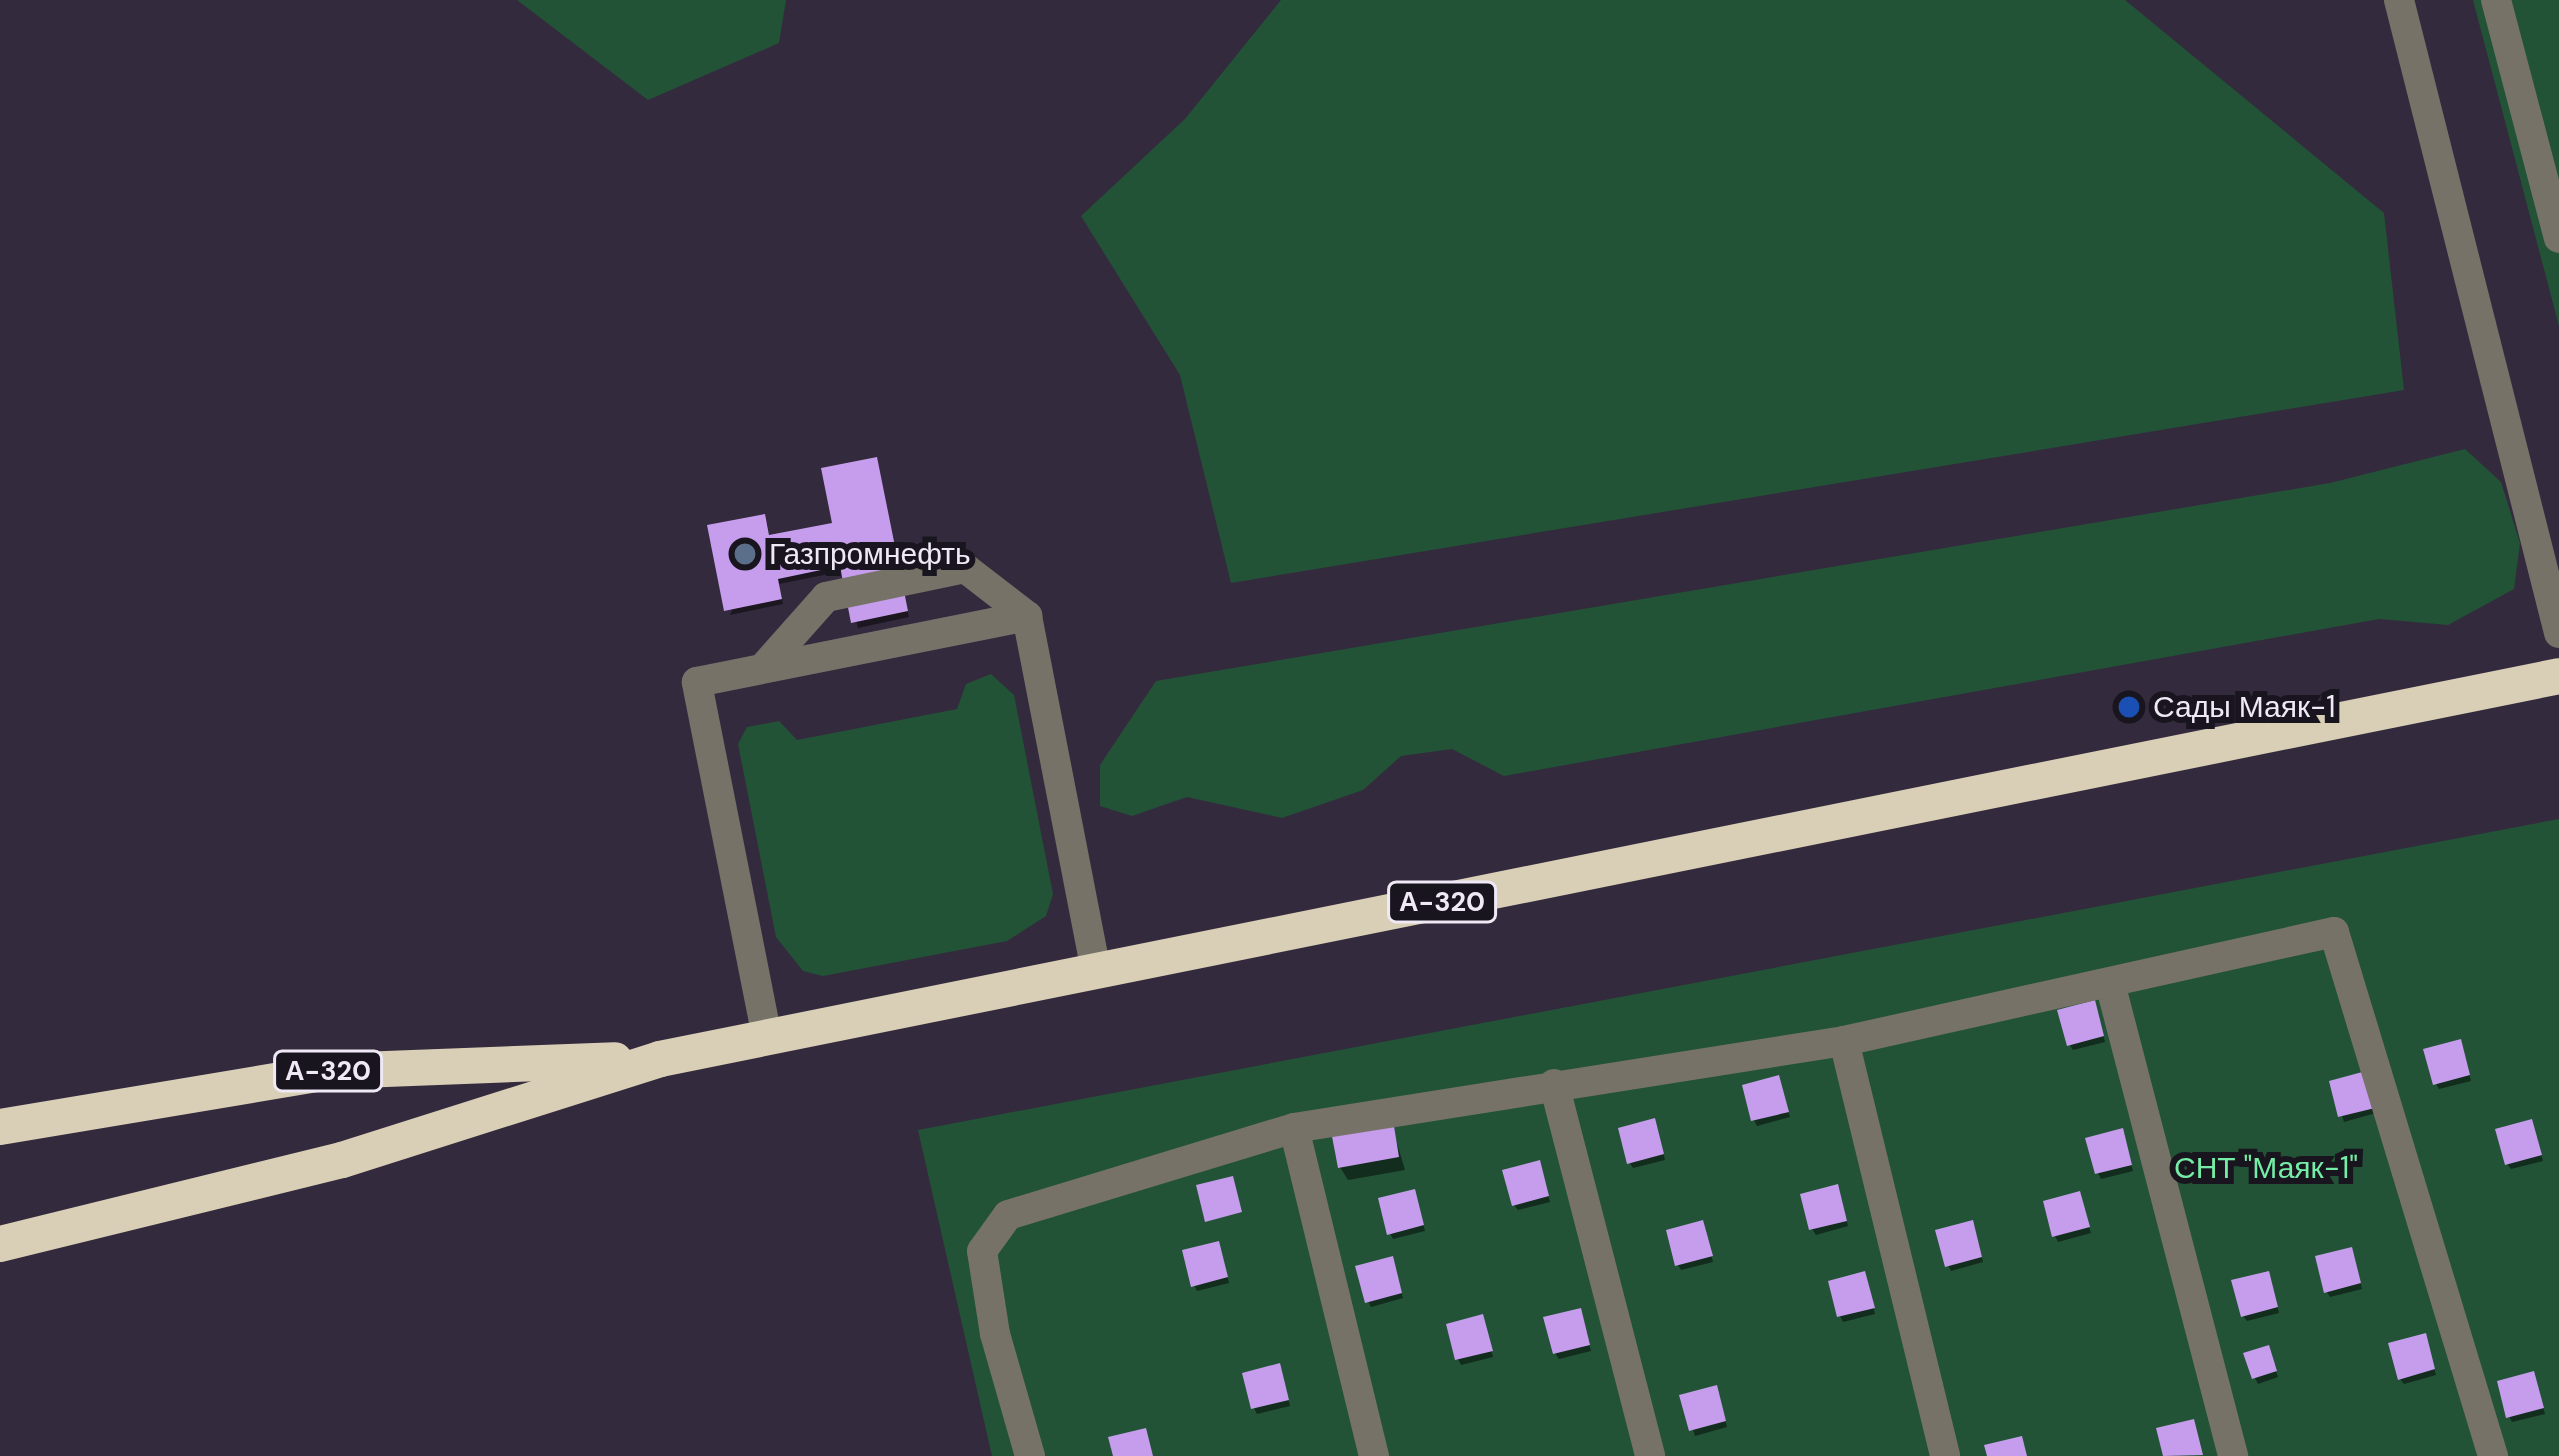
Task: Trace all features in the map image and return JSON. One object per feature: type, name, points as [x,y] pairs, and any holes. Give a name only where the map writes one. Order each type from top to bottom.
[{"type":"highway","name":"А-320","points":[[0,1244],[342,1160],[661,1059],[2559,676]]},
{"type":"highway","name":"А-320","points":[[0,1127],[334,1070],[661,1059]]},
{"type":"lane","points":[[2399,0],[2559,633]]},
{"type":"lane","points":[[2496,0],[2559,238]]},
{"type":"lane","points":[[763,668],[826,597],[964,568],[1027,616],[1096,971]]},
{"type":"lane","points":[[767,1037],[698,682],[1027,616]]},
{"type":"lane","points":[[1030,1456],[995,1334],[982,1251],[1007,1215],[1294,1129],[1844,1041],[2111,987],[2334,932],[2493,1456]]},
{"type":"lane","points":[[2111,987],[2233,1456]]},
{"type":"lane","points":[[1844,1041],[1946,1456]]},
{"type":"lane","points":[[1554,1084],[1650,1456]]},
{"type":"lane","points":[[1294,1129],[1374,1456]]},
{"type":"green space","points":[[517,0],[786,0],[779,43],[648,100]]},
{"type":"green space","points":[[1281,0],[2125,0],[2384,213],[2404,390],[1231,583],[1180,375],[1081,216],[1185,119]]},
{"type":"green space","points":[[2473,0],[2559,0],[2559,326]]},
{"type":"green space","points":[[2465,449],[2501,482],[2520,543],[2514,589],[2448,625],[2379,619],[1504,776],[1452,749],[1401,756],[1363,790],[1282,818],[1187,797],[1132,816],[1100,806],[1100,765],[1156,681],[2330,483]]},
{"type":"green space","points":[[991,674],[1014,695],[1053,894],[1046,916],[1007,941],[823,976],[803,971],[776,937],[738,744],[747,727],[779,721],[797,740],[957,709],[966,684]]},
{"type":"green space","name":"СНТ \"Маяк-1\"","points":[[2559,819],[2559,1456],[992,1456],[918,1130]]},
{"type":"building","points":[[877,457],[908,611],[851,623],[840,566],[778,579],[782,599],[724,611],[707,525],[765,514],[769,535],[832,523],[821,468]]},
{"type":"building","points":[[2095,1000],[2104,1036],[2067,1046],[2057,1010]]},
{"type":"building","points":[[2461,1039],[2470,1075],[2433,1085],[2423,1049]]},
{"type":"building","points":[[2366,1071],[2375,1108],[2338,1117],[2329,1081]]},
{"type":"building","points":[[1779,1075],[1789,1112],[1751,1121],[1742,1085]]},
{"type":"building","points":[[1655,1118],[1664,1154],[1627,1164],[1618,1128]]},
{"type":"building","points":[[2532,1119],[2542,1155],[2505,1165],[2495,1129]]},
{"type":"building","points":[[1393,1120],[1399,1157],[1338,1168],[1331,1131]]},
{"type":"building","points":[[2123,1128],[2132,1165],[2095,1174],[2085,1138]]},
{"type":"building","points":[[1540,1160],[1549,1196],[1512,1206],[1502,1170]]},
{"type":"building","points":[[1233,1176],[1242,1212],[1205,1222],[1196,1185]]},
{"type":"building","points":[[1838,1184],[1847,1221],[1809,1230],[1800,1194]]},
{"type":"building","points":[[1415,1189],[1424,1225],[1387,1235],[1378,1198]]},
{"type":"building","points":[[2080,1191],[2090,1227],[2052,1237],[2043,1201]]},
{"type":"building","points":[[1703,1220],[1713,1256],[1675,1266],[1666,1230]]},
{"type":"building","points":[[1973,1220],[1982,1257],[1945,1267],[1935,1230]]},
{"type":"building","points":[[1219,1241],[1228,1277],[1191,1287],[1182,1250]]},
{"type":"building","points":[[2352,1247],[2361,1283],[2324,1293],[2315,1256]]},
{"type":"building","points":[[1393,1256],[1402,1293],[1365,1303],[1355,1266]]},
{"type":"building","points":[[1865,1271],[1875,1308],[1837,1317],[1828,1281]]},
{"type":"building","points":[[2269,1271],[2278,1307],[2241,1317],[2231,1280]]},
{"type":"building","points":[[1581,1308],[1590,1345],[1553,1354],[1543,1317]]},
{"type":"building","points":[[1483,1314],[1493,1351],[1455,1360],[1446,1324]]},
{"type":"building","points":[[2426,1333],[2435,1369],[2398,1380],[2388,1343]]},
{"type":"building","points":[[2269,1345],[2277,1371],[2252,1379],[2243,1353]]},
{"type":"building","points":[[1280,1363],[1289,1400],[1251,1409],[1242,1373]]},
{"type":"building","points":[[2534,1371],[2544,1408],[2506,1418],[2497,1381]]},
{"type":"building","points":[[1717,1385],[1726,1421],[1689,1431],[1679,1395]]},
{"type":"building","points":[[2194,1419],[2203,1455],[2163,1456],[2156,1428]]},
{"type":"building","points":[[1146,1428],[1153,1456],[1113,1456],[1108,1437]]},
{"type":"building","points":[[2022,1436],[2027,1456],[1987,1456],[1984,1445]]},
{"type":"place","name":"Газпромнефть","points":[[745,554]]},
{"type":"place","name":"Сады Маяк-1","points":[[2129,707]]}]
